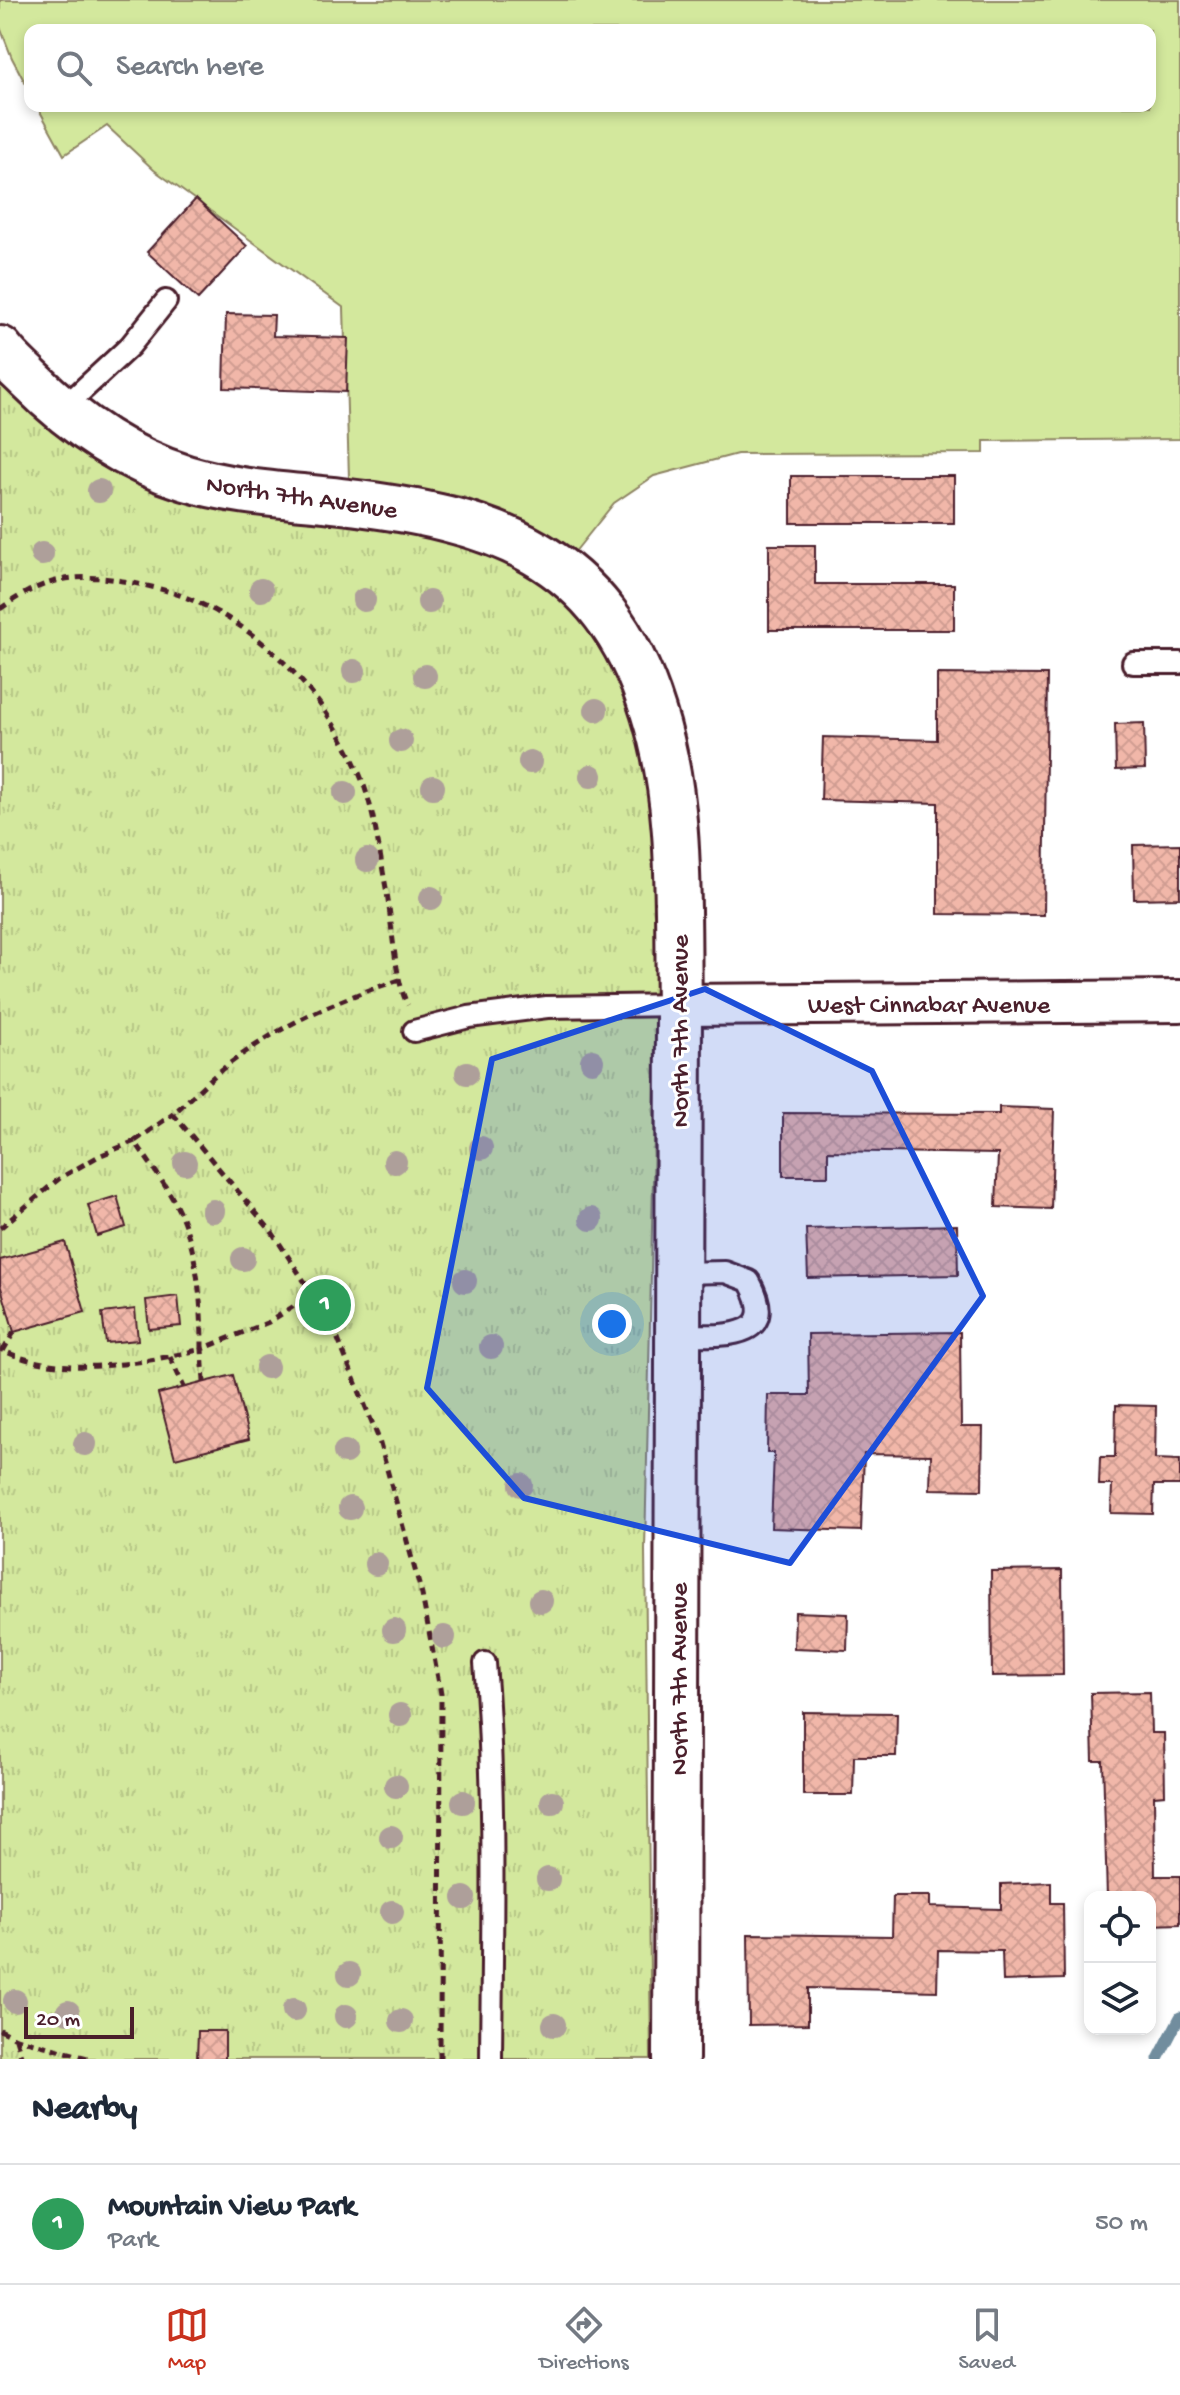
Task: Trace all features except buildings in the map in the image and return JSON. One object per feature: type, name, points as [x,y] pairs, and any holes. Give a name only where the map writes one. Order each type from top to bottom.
[{"type":"street","name":"North 7th Avenue","points":[[0,349],[80,426],[121,452],[185,478],[229,488],[452,518],[505,535],[574,579],[620,633],[642,677],[662,743],[672,800],[677,859],[676,2059]]},
{"type":"street","name":"West Cinnabar Avenue","points":[[679,1005],[1180,1001]]},
{"type":"lane","points":[[61,410],[130,346],[166,301]]},
{"type":"lane","points":[[1133,663],[1180,663]]},
{"type":"lane","points":[[414,1031],[469,1017],[547,1007],[679,1005]]},
{"type":"lane","points":[[678,1273],[725,1272],[749,1281],[757,1295],[758,1315],[753,1327],[740,1334],[678,1335]]},
{"type":"lane","points":[[485,1663],[489,1707],[492,1882],[491,2059]]},
{"type":"path","points":[[0,609],[20,594],[64,578],[107,577],[176,593],[234,622],[290,666],[330,719],[362,781],[381,864],[400,980],[407,1006],[419,1002]]},
{"type":"path","points":[[0,1228],[60,1178],[99,1156],[135,1141],[173,1114],[232,1062],[292,1023],[368,990],[400,980]]},
{"type":"path","points":[[173,1114],[272,1232],[313,1294],[337,1337],[378,1437],[422,1595],[441,1694],[440,2059]]},
{"type":"path","points":[[135,1141],[178,1208],[191,1241],[202,1314],[204,1382]]},
{"type":"path","points":[[14,1332],[2,1350],[68,1367],[170,1357],[202,1349],[269,1322],[313,1294]]},
{"type":"path","points":[[170,1357],[184,1387]]},
{"type":"path","points":[[0,2030],[75,2057],[91,2059]]},
{"type":"path","points":[[16,2038],[22,2059]]},
{"type":"highlighted area","points":[[705,989],[872,1071],[983,1296],[790,1563],[524,1498],[427,1388],[492,1059]]},
{"type":"green space","points":[[0,0],[1180,0],[1180,439],[984,441],[984,453],[737,454],[654,476],[614,503],[574,553],[527,521],[463,497],[349,478],[344,308],[154,170],[107,126],[64,155],[40,112],[1156,112],[1156,24],[24,24],[24,81],[0,27]]},
{"type":"green space","points":[[6,383],[42,422],[86,452],[408,526],[493,553],[563,598],[583,619],[616,673],[635,716],[649,766],[658,952],[645,1550],[651,2059],[0,2059],[0,387]]},
{"type":"waterway","points":[[1158,2059],[1180,2017]]},
{"type":"place","name":"Mountain View Park","points":[[325,1305]]}]
